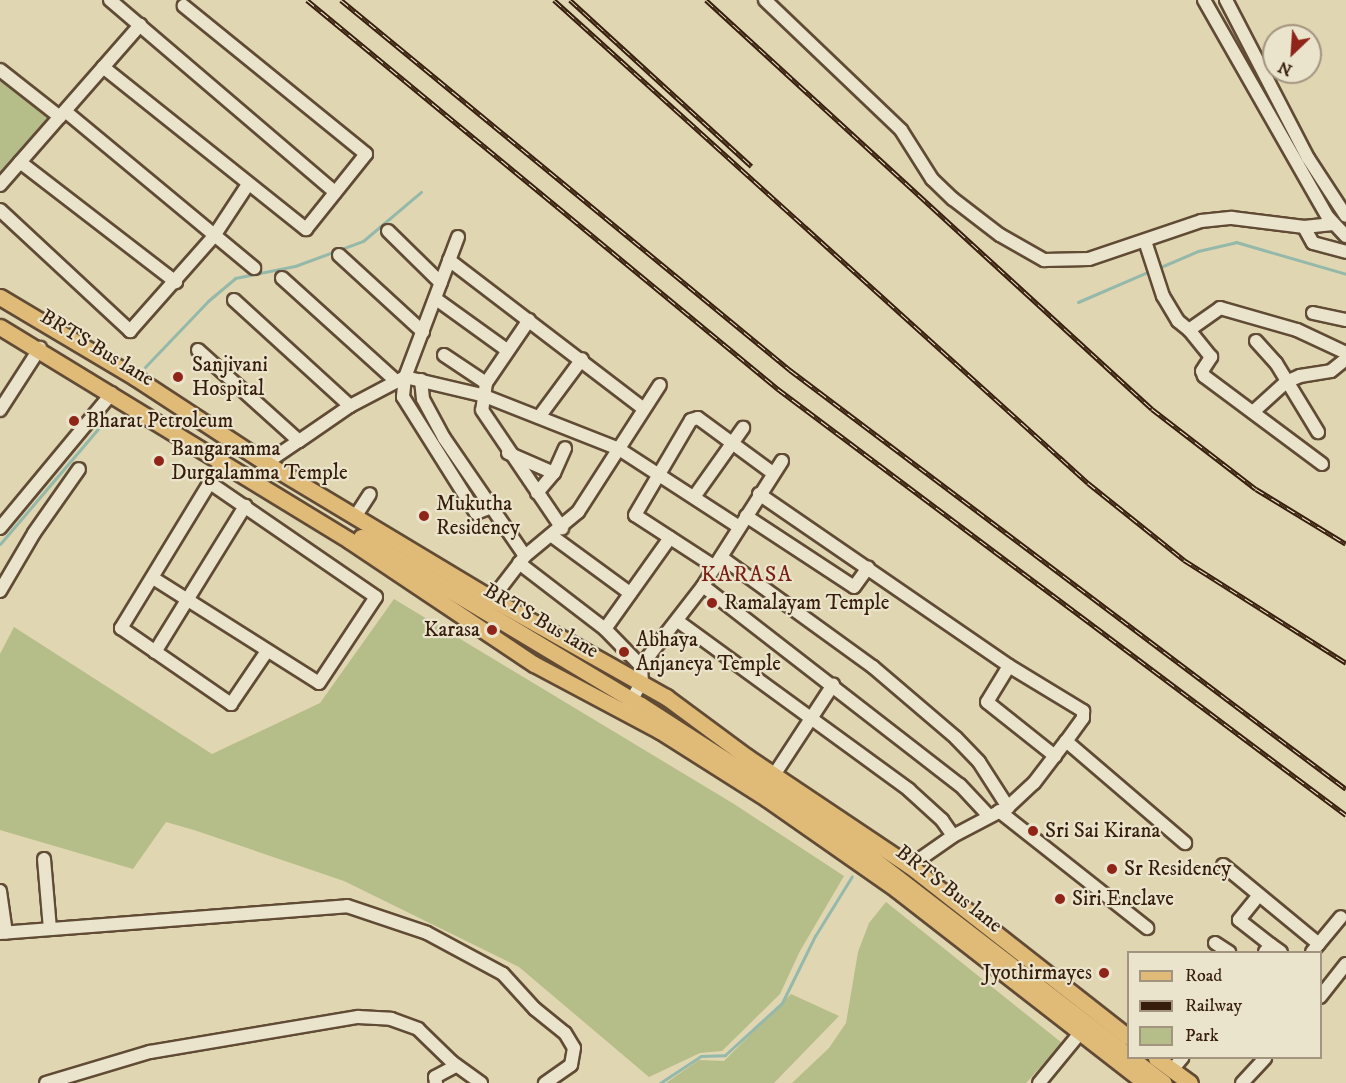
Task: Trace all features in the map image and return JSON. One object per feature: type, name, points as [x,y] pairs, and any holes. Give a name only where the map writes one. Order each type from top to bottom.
[{"type":"main road","points":[[0,297],[136,378],[266,463],[492,599],[642,682],[909,866],[1127,1036]]},
{"type":"main road","name":"BRTS Bus lane","points":[[0,315],[628,706],[852,842],[1127,1054]]},
{"type":"main road","points":[[0,327],[40,348],[223,461],[534,664],[628,706],[883,880],[1145,1083]]},
{"type":"main road","name":"BRTS Bus lane","points":[[1139,1059],[1173,1070]]},
{"type":"main road","points":[[1157,1059],[1190,1083]]},
{"type":"street","points":[[110,0],[335,192]]},
{"type":"street","points":[[765,0],[812,49],[901,130],[932,179],[1026,253],[1044,260],[1089,259],[1201,221],[1232,218],[1304,227],[1333,224]]},
{"type":"street","points":[[1204,0],[1333,224],[1346,236]]},
{"type":"street","points":[[1226,0],[1308,158],[1346,216]]},
{"type":"street","points":[[103,68],[304,230],[366,154],[184,6]]},
{"type":"street","points":[[0,185],[140,26]]},
{"type":"street","points":[[0,70],[63,114],[254,268]]},
{"type":"street","points":[[20,162],[176,282]]},
{"type":"street","points":[[0,210],[130,331],[176,282],[214,236],[248,186]]},
{"type":"street","points":[[1304,227],[1313,243],[1346,252]]},
{"type":"street","points":[[388,231],[441,283]]},
{"type":"street","points":[[458,237],[452,263],[441,283],[438,300],[423,332],[403,397],[410,412],[476,513],[486,510]]},
{"type":"street","points":[[1145,241],[1170,309],[1211,357],[1202,371],[1204,376],[1322,464]]},
{"type":"street","points":[[339,255],[423,332]]},
{"type":"street","points":[[452,263],[644,408]]},
{"type":"street","points":[[282,278],[410,379],[519,564],[605,629],[641,666],[642,682],[628,706]]},
{"type":"street","points":[[234,300],[350,406]]},
{"type":"street","points":[[438,300],[507,350]]},
{"type":"street","points":[[1189,330],[1220,308],[1298,330],[1346,353]]},
{"type":"street","points":[[1313,313],[1346,320]]},
{"type":"street","points":[[529,320],[507,350],[484,389],[482,410],[508,453],[537,493],[557,532],[630,593]]},
{"type":"street","points":[[1256,341],[1287,382],[1318,432]]},
{"type":"street","points":[[0,410],[40,348]]},
{"type":"street","points":[[198,351],[298,441]]},
{"type":"street","points":[[444,355],[484,389],[539,417],[619,449],[739,527]]},
{"type":"street","points":[[539,417],[582,359]]},
{"type":"street","points":[[1253,412],[1287,382],[1299,376],[1331,371],[1346,359]]},
{"type":"street","points":[[266,463],[350,406],[410,379],[484,389]]},
{"type":"street","points":[[492,599],[519,564],[578,512],[660,385]]},
{"type":"street","points":[[0,528],[112,393]]},
{"type":"street","points":[[773,473],[695,417],[635,515],[670,538],[718,562],[873,667],[947,730],[979,762],[998,812]]},
{"type":"street","points":[[694,497],[743,428]]},
{"type":"street","points":[[537,493],[554,473],[565,448]]},
{"type":"street","points":[[508,453],[554,473]]},
{"type":"street","points":[[223,461],[121,628],[231,704],[267,651]]},
{"type":"street","points":[[641,666],[679,622],[782,461]]},
{"type":"street","points":[[0,591],[34,533],[79,469]]},
{"type":"street","points":[[153,578],[319,683],[375,597],[210,483]]},
{"type":"street","points":[[354,516],[370,494]]},
{"type":"street","points":[[759,494],[1009,666],[1083,711],[1083,718],[1034,783],[998,812],[953,836],[909,866]]},
{"type":"street","points":[[155,652],[245,506]]},
{"type":"street","points":[[746,516],[854,587],[868,568]]},
{"type":"street","points":[[605,629],[670,538]]},
{"type":"street","points":[[703,586],[1147,928]]},
{"type":"street","points":[[679,622],[909,790],[942,820],[953,836]]},
{"type":"street","points":[[1009,666],[987,702],[1055,756]]},
{"type":"street","points":[[774,775],[833,685]]},
{"type":"street","points":[[1066,741],[1185,843]]},
{"type":"street","points":[[44,859],[50,929]]},
{"type":"street","points":[[1222,865],[1259,895],[1316,948],[1341,917]]},
{"type":"street","points":[[0,891],[3,933],[347,906],[427,933],[503,974],[535,1009],[565,1033],[574,1048],[571,1065],[545,1083]]},
{"type":"street","points":[[1259,895],[1239,920],[1272,950]]},
{"type":"street","points":[[1215,943],[1227,951]]},
{"type":"street","points":[[1323,990],[1346,964]]},
{"type":"street","points":[[46,1083],[150,1052],[358,1017],[391,1019],[418,1029],[456,1066],[481,1083]]},
{"type":"street","points":[[1039,1083],[1080,1033]]},
{"type":"street","points":[[1242,1083],[1264,1059]]},
{"type":"street","points":[[436,1083],[435,1077],[456,1066]]},
{"type":"green space","points":[[0,80],[52,119],[0,176]]},
{"type":"green space","points":[[394,599],[734,804],[844,876],[800,951],[780,994],[722,1051],[700,1053],[649,1077],[519,967],[344,881],[194,830],[166,822],[133,869],[0,830],[0,654],[14,627],[212,754],[320,703]]},
{"type":"green space","points":[[886,902],[1062,1043],[1026,1083],[792,1083],[829,1048],[846,1023],[858,952],[869,923]]},
{"type":"green space","points":[[791,994],[839,1016],[774,1083],[666,1083],[699,1060],[724,1061]]},
{"type":"waterway","points":[[145,367],[208,301],[235,278],[295,266],[363,241],[421,192]]},
{"type":"waterway","points":[[1156,269],[1198,251],[1236,242],[1346,274]]},
{"type":"waterway","points":[[1078,302],[1150,271]]},
{"type":"waterway","points":[[0,544],[108,417]]},
{"type":"waterway","points":[[660,1083],[701,1056],[725,1055],[782,1003],[815,936],[852,876]]},
{"type":"railway","points":[[307,0],[778,389],[1346,815]]},
{"type":"railway","points":[[341,0],[790,370],[1346,789]]},
{"type":"railway","points":[[554,0],[1088,483],[1184,560],[1346,663]]},
{"type":"railway","points":[[570,0],[751,166]]},
{"type":"railway","points":[[706,0],[1152,409],[1256,489],[1346,544]]},
{"type":"place","name":"Sanjivani Hospital","points":[[178,377]]},
{"type":"place","name":"Bharat Petroleum","points":[[74,421]]},
{"type":"place","name":"Bangaramma Durgalamma Temple","points":[[159,461]]},
{"type":"place","name":"Mukutha Residency","points":[[424,516]]},
{"type":"place","name":"Ramalayam Temple","points":[[712,603]]},
{"type":"place","name":"Karasa","points":[[492,630]]},
{"type":"place","name":"Abhaya Anjaneya Temple","points":[[624,652]]},
{"type":"place","name":"Sri Sai Kirana","points":[[1033,831]]},
{"type":"place","name":"Sr Residency","points":[[1112,869]]},
{"type":"place","name":"Siri Enclave","points":[[1060,899]]},
{"type":"place","name":"Jyothirmayes","points":[[1104,973]]},
{"type":"district","name":"KARASA","points":[[747,575]]}]
